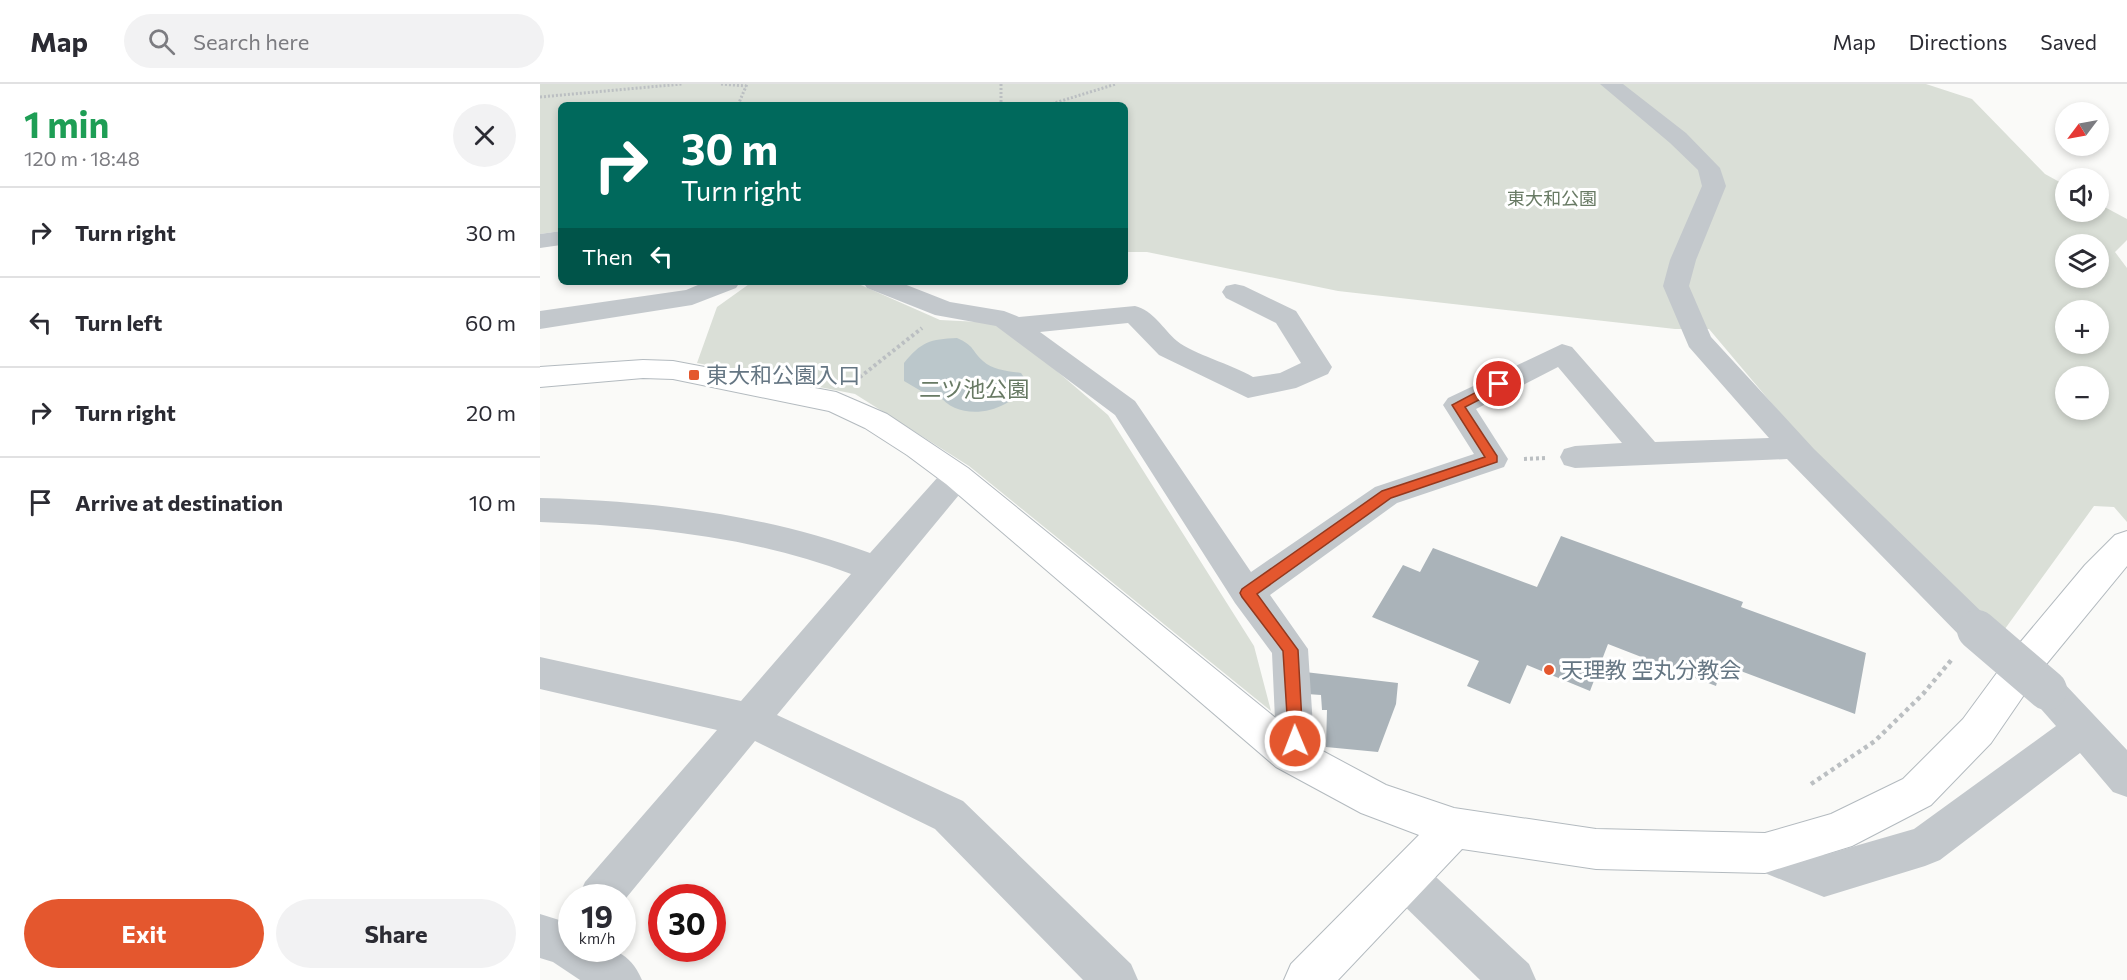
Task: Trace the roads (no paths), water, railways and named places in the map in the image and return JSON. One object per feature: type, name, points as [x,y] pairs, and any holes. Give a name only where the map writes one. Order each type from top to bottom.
[{"type":"street","points":[[1610,84],[1678,138],[1708,168],[1714,186],[1683,260],[1676,286],[1700,341],[1795,448],[1977,630],[2047,690],[2127,779]]},
{"type":"street","points":[[540,242],[558,239]]},
{"type":"street","points":[[540,320],[692,297],[720,285]]},
{"type":"street","points":[[884,285],[944,309],[1004,319],[1125,408],[1178,485],[1247,593],[1290,650],[1295,741],[1290,754]]},
{"type":"street","points":[[1014,326],[1135,314],[1169,349],[1227,374],[1248,388],[1286,381],[1318,367],[1286,317],[1235,292]]},
{"type":"street","points":[[1247,593],[1386,495],[1493,459],[1458,405],[1562,353],[1647,453]]},
{"type":"street","points":[[540,377],[643,369],[673,370],[836,402],[885,426],[957,476],[1290,754],[1375,800],[1454,828],[1596,849],[1765,853],[1837,832],[1917,792],[1977,731],[2026,662],[2097,575],[2127,544]]},
{"type":"street","points":[[1575,457],[1795,448]]},
{"type":"street","points":[[611,884],[876,568],[957,476]]},
{"type":"street","points":[[540,510],[639,514],[730,527],[795,541],[876,568]]},
{"type":"street","points":[[540,673],[749,720],[949,815],[1115,980]]},
{"type":"street","points":[[1765,853],[1824,876],[1925,846],[2083,728]]},
{"type":"street","points":[[1307,980],[1454,828]]},
{"type":"street","points":[[1406,878],[1513,980]]},
{"type":"street","points":[[593,962],[619,980]]},
{"type":"place","name":"東大和公園入口","points":[[694,375]]},
{"type":"place","name":"天理教 空丸分教会","points":[[1549,670]]},
{"type":"park label","name":"東大和公園","points":[[1552,199]]},
{"type":"park label","name":"二ツ池公園","points":[[974,389]]}]
